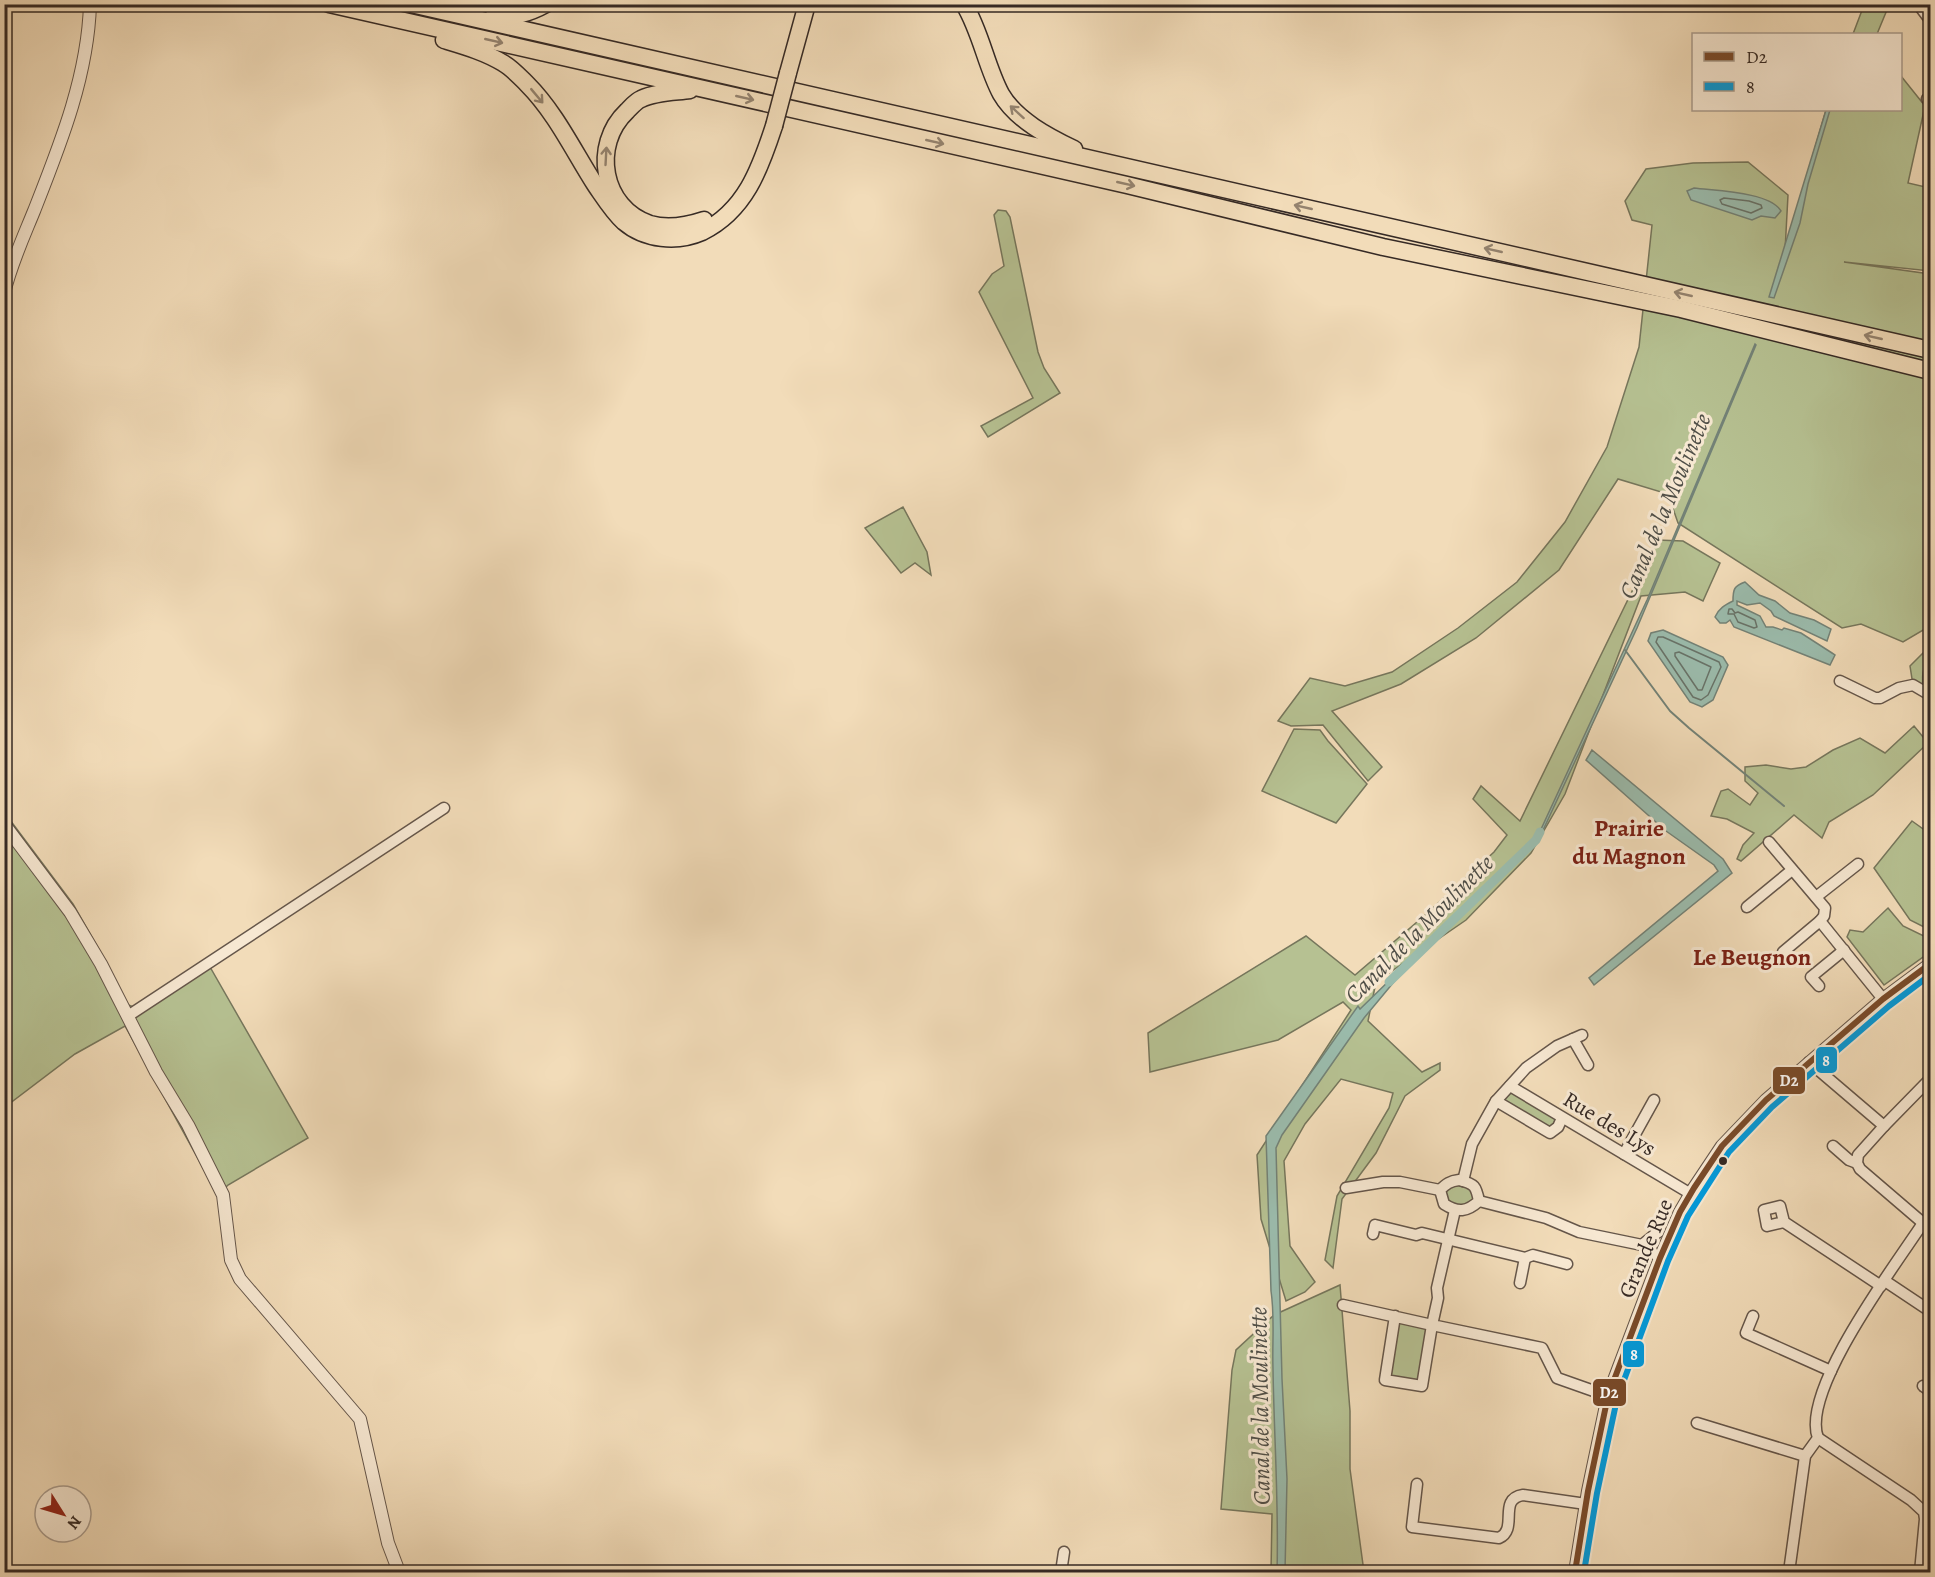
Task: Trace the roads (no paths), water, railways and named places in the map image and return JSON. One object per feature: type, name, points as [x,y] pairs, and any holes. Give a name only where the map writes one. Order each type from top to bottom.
[{"type":"highway","points":[[411,4],[1930,350]]},
{"type":"highway","points":[[469,18],[518,16],[530,13],[546,4]]},
{"type":"highway","points":[[331,5],[471,49],[504,64],[528,86],[551,113],[612,209],[626,223],[649,235],[670,239],[692,236],[728,217],[748,190],[763,160],[772,133],[807,4]]},
{"type":"highway","points":[[964,4],[970,14],[993,76],[1009,105],[1044,133],[1094,159]]},
{"type":"highway","points":[[331,5],[1127,185],[1383,247],[1681,309],[1929,371]]},
{"type":"highway","points":[[704,89],[665,93],[640,99],[619,118],[609,135],[604,154],[606,176],[618,200],[631,213],[649,223],[668,227],[690,225],[705,220],[720,209],[738,187],[772,133]]},
{"type":"street","points":[[4,292],[20,244],[59,148],[75,96],[89,25],[90,4]]},
{"type":"street","points":[[1918,4],[1930,20]]},
{"type":"street","points":[[1840,681],[1875,698],[1913,685],[1930,695]]},
{"type":"street","points":[[128,1016],[444,808]]},
{"type":"street","points":[[4,824],[70,912],[188,1125],[223,1195],[231,1260],[240,1279],[360,1419],[388,1543],[399,1572]]},
{"type":"street","points":[[1769,842],[1825,908],[1821,921],[1783,952]]},
{"type":"street","points":[[1815,897],[1858,864]]},
{"type":"street","points":[[1747,907],[1792,870]]},
{"type":"street","points":[[1821,921],[1883,999]]},
{"type":"street","points":[[1819,986],[1811,977],[1844,950]]},
{"type":"street","name":"Grande Rue","points":[[1575,1572],[1608,1396],[1660,1258],[1690,1194],[1722,1146],[1766,1100],[1883,999],[1930,964]]},
{"type":"street","points":[[1463,1181],[1472,1143],[1496,1101],[1526,1068],[1557,1046],[1578,1037],[1588,1065]]},
{"type":"street","points":[[1809,1062],[1884,1126]]},
{"type":"street","points":[[1920,1572],[1924,1512],[1920,1507],[1818,1438],[1815,1424],[1816,1413],[1831,1371],[1858,1320],[1927,1220],[1860,1169],[1857,1162],[1858,1155],[1930,1078]]},
{"type":"street","name":"Rue des Lys","points":[[1510,1086],[1690,1194]]},
{"type":"street","points":[[1624,1154],[1654,1100]]},
{"type":"street","points":[[1496,1101],[1550,1133],[1558,1127],[1563,1118]]},
{"type":"street","points":[[1833,1146],[1849,1160],[1857,1162]]},
{"type":"street","points":[[1440,1191],[1445,1184],[1451,1181],[1472,1183],[1479,1201]]},
{"type":"street","points":[[1346,1188],[1383,1182],[1400,1182],[1440,1191]]},
{"type":"street","points":[[1440,1191],[1444,1204],[1455,1210],[1471,1208],[1479,1201]]},
{"type":"street","points":[[1479,1201],[1546,1218],[1579,1232],[1642,1245],[1660,1258]]},
{"type":"street","points":[[1395,1316],[1385,1380],[1422,1386],[1438,1298],[1437,1288],[1455,1210]]},
{"type":"street","points":[[1784,1222],[1930,1311]]},
{"type":"street","points":[[1373,1234],[1375,1225],[1416,1235],[1422,1233],[1526,1258],[1533,1255],[1567,1264]]},
{"type":"street","points":[[1642,1245],[1658,1232]]},
{"type":"street","points":[[1520,1283],[1526,1258]]},
{"type":"street","points":[[1343,1305],[1542,1348],[1557,1378],[1608,1396]]},
{"type":"street","points":[[1753,1317],[1746,1333],[1831,1371]]},
{"type":"street","points":[[1697,1423],[1805,1456]]},
{"type":"street","points":[[1789,1572],[1805,1456],[1818,1438]]},
{"type":"street","points":[[1417,1484],[1412,1527],[1489,1537],[1499,1538],[1505,1534],[1510,1503],[1516,1496],[1586,1504]]},
{"type":"street","points":[[1920,1507],[1930,1501]]},
{"type":"street","points":[[1061,1572],[1064,1552]]},
{"type":"water","points":[[1826,111],[1830,111],[1808,184],[1800,223],[1774,298],[1769,297]]},
{"type":"water","points":[[1694,188],[1754,196],[1775,205],[1781,211],[1775,218],[1761,216],[1752,220],[1691,200],[1687,191]]},
{"type":"water","points":[[1755,344],[1637,628],[1538,841],[1398,977],[1364,1018],[1282,1135],[1276,1148],[1287,1479],[1285,1572],[1277,1572],[1273,1320],[1266,1136],[1358,1006],[1360,1009],[1536,840],[1647,600]]},
{"type":"water","points":[[1745,582],[1759,595],[1775,601],[1790,613],[1814,620],[1831,629],[1827,641],[1774,616],[1760,603],[1747,605],[1737,601],[1737,605],[1760,616],[1766,627],[1782,630],[1784,628],[1801,633],[1835,655],[1830,665],[1734,627],[1730,620],[1720,623],[1715,617],[1722,607],[1733,601],[1735,588]]},
{"type":"water","points":[[1663,630],[1723,657],[1728,665],[1713,700],[1702,707],[1690,702],[1648,641],[1651,633]]},
{"type":"water","points":[[1592,750],[1723,859],[1732,873],[1594,985],[1589,978],[1718,871],[1714,865],[1666,831],[1586,760]]},
{"type":"waterway","points":[[1625,650],[1670,711],[1784,806]]},
{"type":"waterway","name":"Canal de la Moulinette","points":[[1389,982],[1536,840],[1540,832]]},
{"type":"district","name":"Prairie du Magnon","points":[[1629,842]]},
{"type":"district","name":"Le Beugnon","points":[[1752,957]]}]
